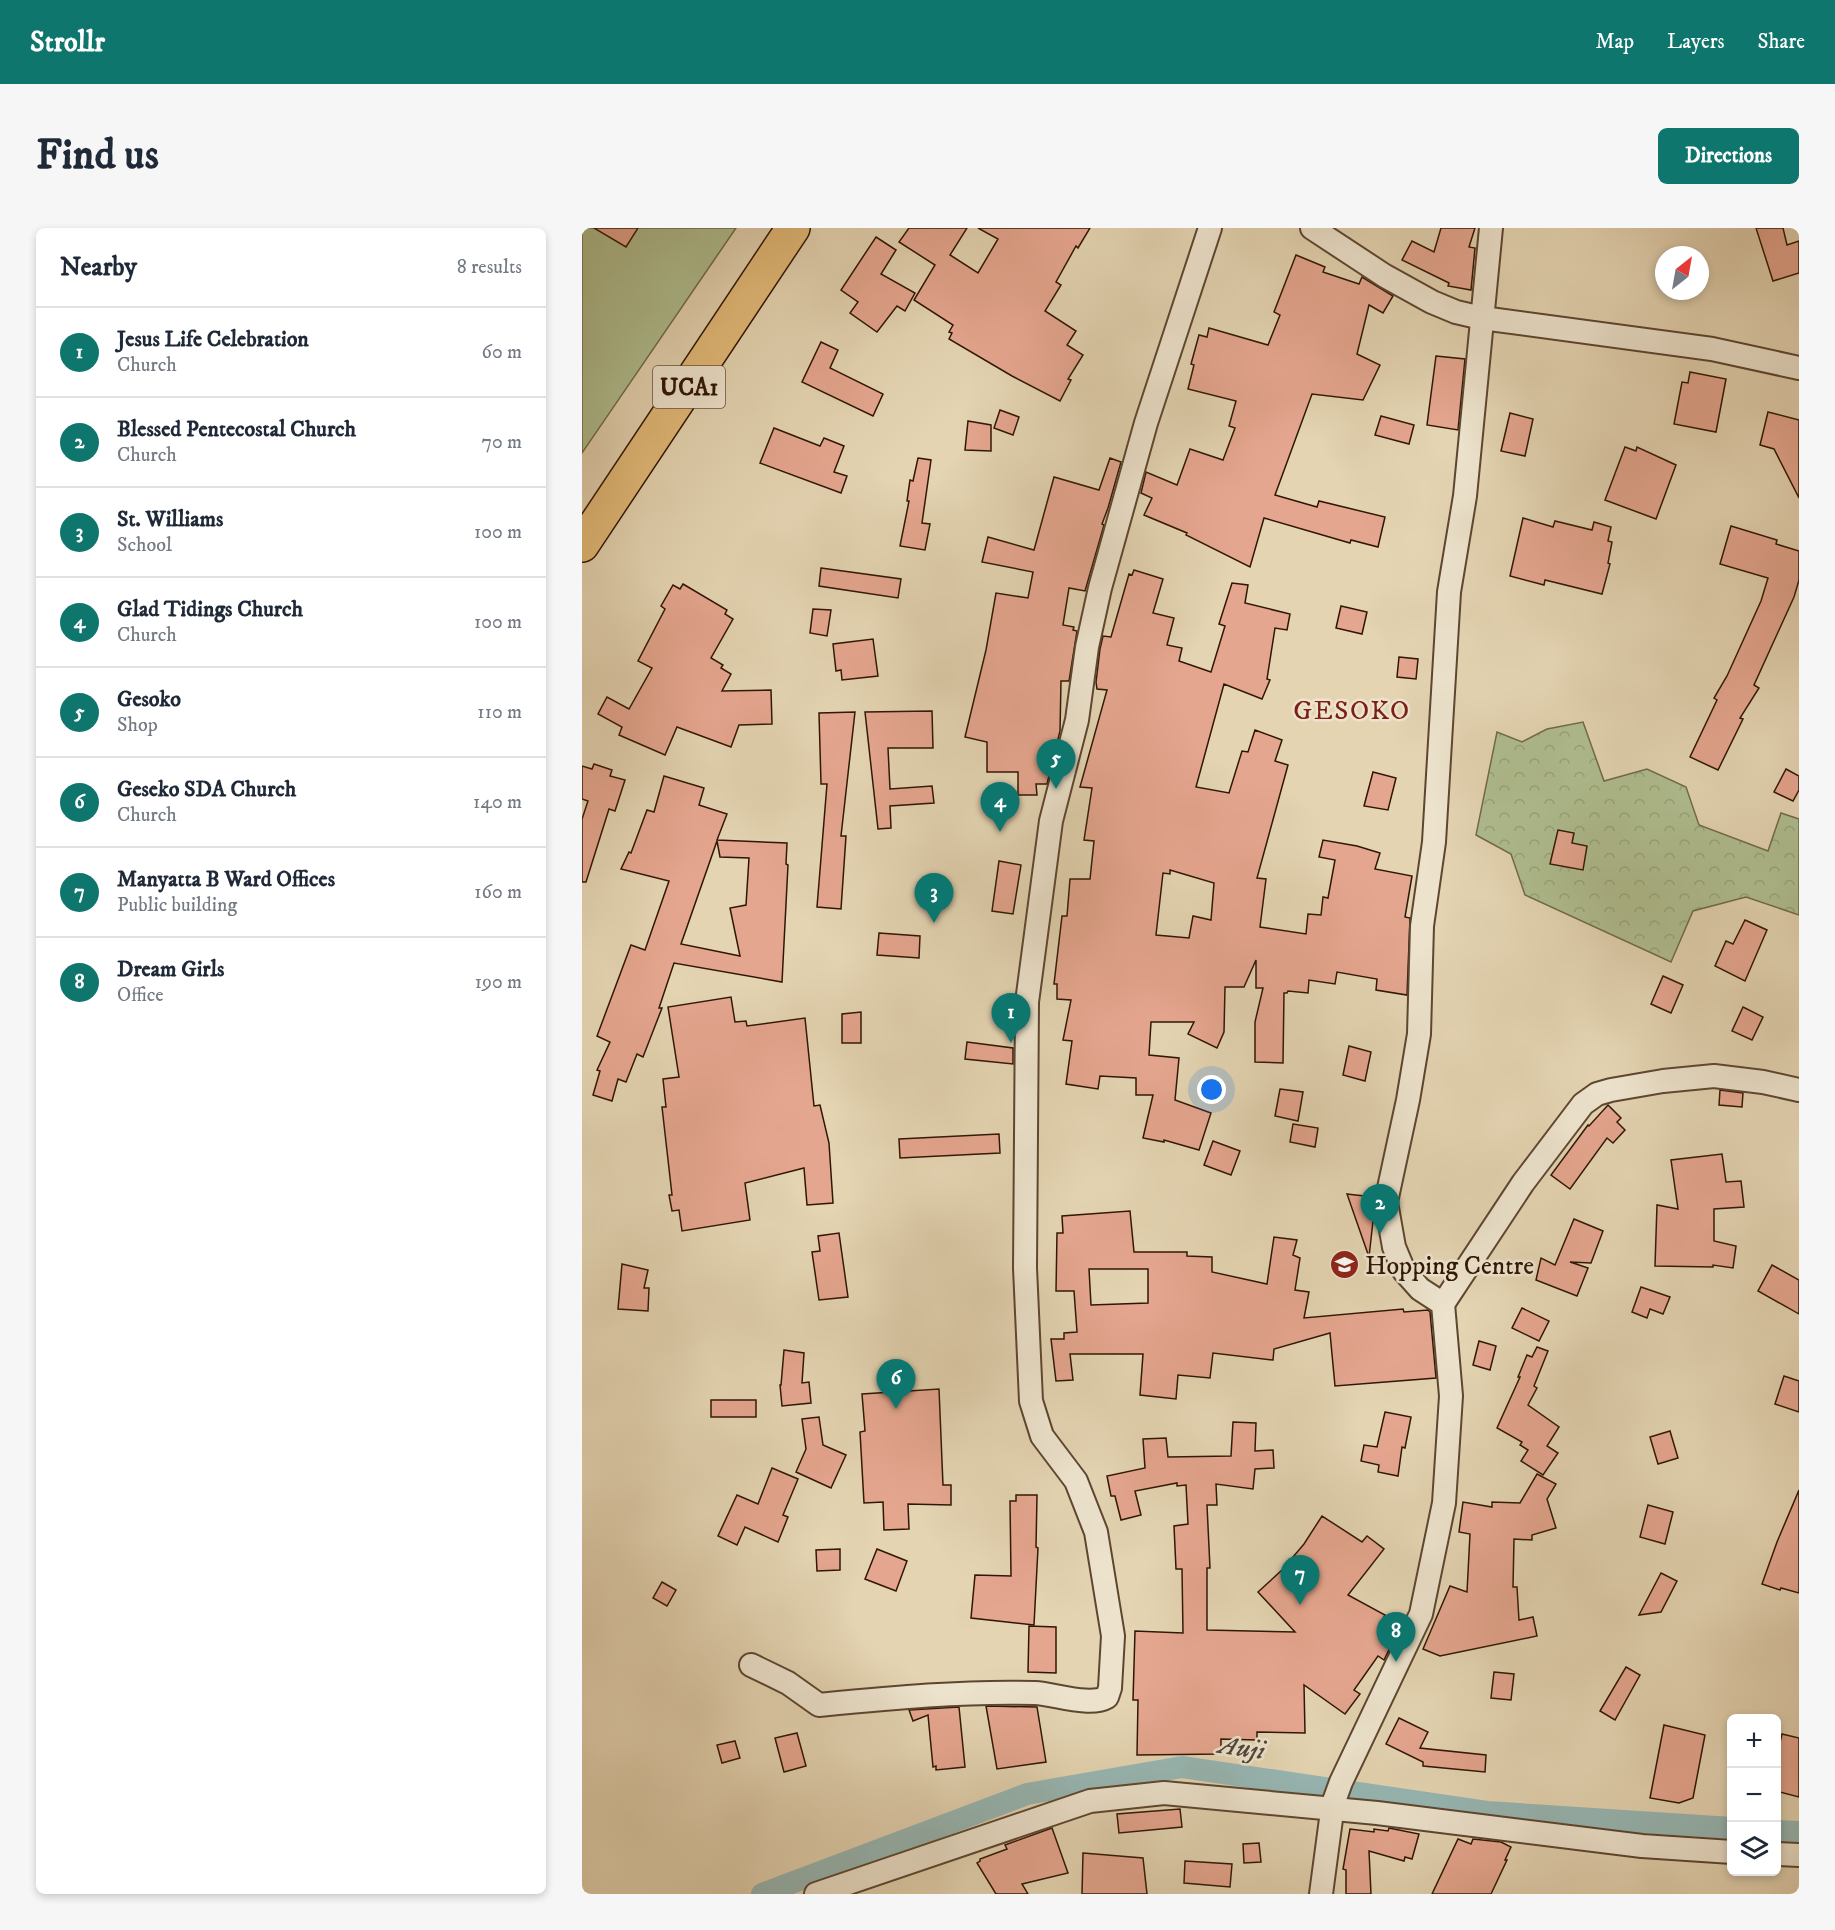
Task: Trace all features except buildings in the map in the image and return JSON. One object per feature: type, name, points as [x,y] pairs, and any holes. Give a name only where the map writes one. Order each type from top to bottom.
[{"type":"main road","name":"UCA1","points":[[582,545],[794,228]]},
{"type":"street","points":[[752,1665],[788,1683],[819,1705],[941,1694],[1039,1693],[1101,1701],[1107,1697],[1110,1688],[1113,1636],[1096,1532],[1076,1480],[1042,1436],[1031,1401],[1025,1268],[1027,1002],[1051,821],[1077,720],[1087,647],[1100,588],[1146,423],[1209,228]]},
{"type":"street","points":[[1312,228],[1384,276],[1455,312],[1482,318],[1712,349],[1799,368]]},
{"type":"street","points":[[1443,1304],[1420,1289],[1404,1271],[1394,1246],[1386,1202],[1408,1100],[1419,1034],[1422,926],[1434,842],[1449,592],[1465,496],[1491,228]]},
{"type":"street","points":[[1322,1894],[1333,1807],[1341,1782],[1421,1614],[1424,1603],[1445,1491],[1451,1396],[1443,1304],[1523,1182],[1583,1104],[1597,1094],[1663,1081],[1714,1076],[1763,1082],[1799,1090]]},
{"type":"street","points":[[816,1894],[1090,1801],[1164,1793],[1333,1807],[1642,1846],[1727,1852]]},
{"type":"street","points":[[1781,1854],[1799,1855]]},
{"type":"green space","points":[[582,228],[736,228],[582,453]]},
{"type":"green space","points":[[1583,722],[1604,781],[1647,769],[1686,787],[1699,825],[1768,851],[1781,813],[1799,819],[1799,915],[1746,897],[1693,911],[1671,962],[1525,895],[1511,854],[1476,835],[1497,732],[1522,742],[1547,729]]},
{"type":"waterway","name":"Auji","points":[[762,1894],[1027,1794],[1182,1767],[1487,1812],[1727,1828]]},
{"type":"waterway","name":"Auji","points":[[1781,1831],[1799,1832]]},
{"type":"place","name":"Gesoko","points":[[1056,789]]},
{"type":"place","name":"Glad Tidings Church","points":[[1000,832]]},
{"type":"place","name":"St. Williams","points":[[934,923]]},
{"type":"place","name":"Jesus Life Celebration","points":[[1011,1043]]},
{"type":"place","name":"Blessed Pentecostal Church","points":[[1380,1234]]},
{"type":"place","name":"Hopping Centre","points":[[1344,1265]]},
{"type":"place","name":"Geseko SDA Church","points":[[896,1409]]},
{"type":"place","name":"Manyatta B Ward Offices","points":[[1300,1605]]},
{"type":"place","name":"Dream Girls","points":[[1396,1662]]},
{"type":"district","name":"GESOKO","points":[[1352,710]]}]
